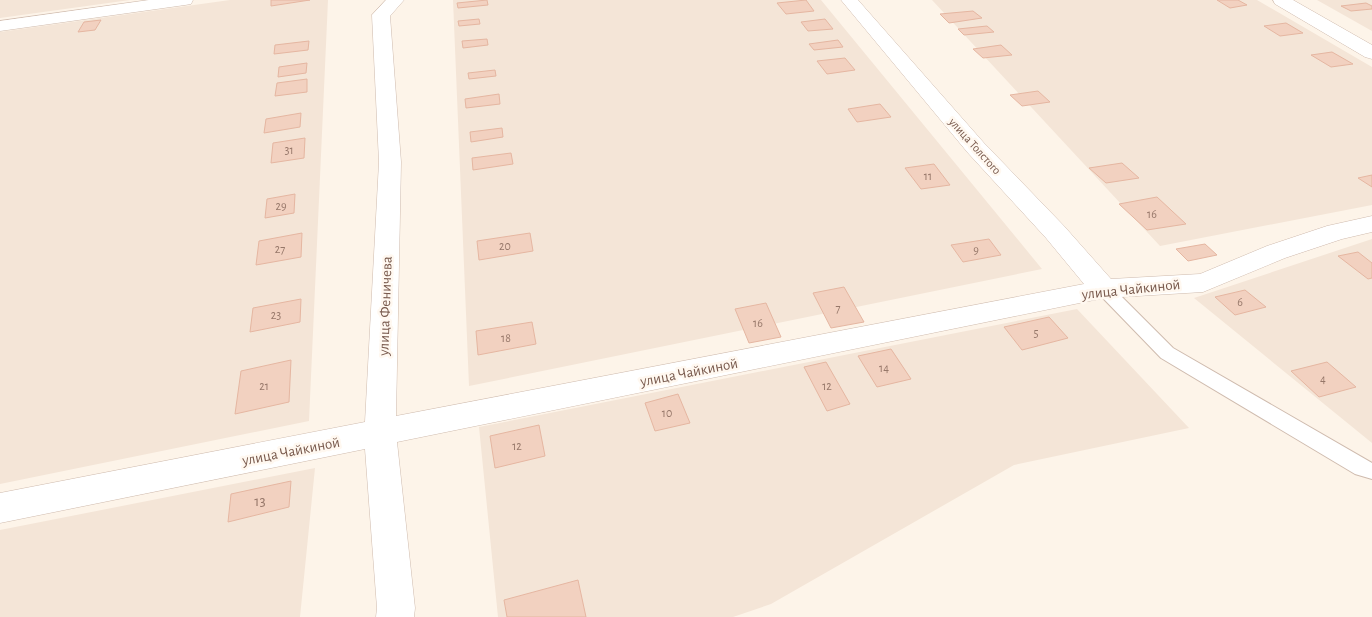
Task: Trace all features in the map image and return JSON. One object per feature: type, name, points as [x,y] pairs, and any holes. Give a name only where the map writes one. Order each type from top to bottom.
[{"type":"street","points":[[0,26],[186,0]]},
{"type":"street","name":"улица Феничева","points":[[394,617],[396,608],[380,434],[390,162],[381,15],[396,0]]},
{"type":"street","name":"улица Толстого","points":[[849,0],[976,148],[1055,232],[1104,289]]},
{"type":"street","points":[[1281,0],[1372,53]]},
{"type":"street","name":"улица Чайкиной","points":[[0,508],[1104,289],[1202,283],[1276,252],[1336,232],[1372,224]]},
{"type":"lane","points":[[1104,289],[1167,353],[1362,468],[1372,471]]},
{"type":"shaded area","points":[[0,0],[130,0],[0,18]]},
{"type":"shaded area","points":[[230,0],[328,0],[309,421],[0,484],[0,32]]},
{"type":"shaded area","points":[[453,0],[821,0],[1042,269],[469,386]]},
{"type":"shaded area","points":[[932,0],[1257,0],[1372,67],[1372,205],[1160,246]]},
{"type":"shaded area","points":[[1317,0],[1372,0],[1372,31]]},
{"type":"shaded area","points":[[1372,239],[1372,443],[1194,298]]},
{"type":"shaded area","points":[[1077,309],[1189,428],[1014,465],[771,604],[733,617],[498,617],[479,427]]},
{"type":"shaded area","points":[[315,468],[300,617],[0,617],[0,530]]},
{"type":"building","points":[[271,0],[310,0],[271,6]]},
{"type":"building","points":[[487,0],[488,5],[458,8],[457,3]]},
{"type":"building","points":[[806,0],[814,11],[786,14],[777,3]]},
{"type":"building","points":[[1217,0],[1238,0],[1247,5],[1230,8]]},
{"type":"building","points":[[1366,3],[1372,6],[1372,9],[1351,11],[1341,6]]},
{"type":"building","points":[[973,11],[982,18],[949,23],[940,14]]},
{"type":"building","points":[[479,19],[480,24],[459,26],[458,21]]},
{"type":"building","points":[[825,19],[833,29],[808,31],[801,22]]},
{"type":"building","points":[[101,20],[95,30],[78,32],[84,22]]},
{"type":"building","points":[[1286,23],[1303,33],[1280,36],[1264,26]]},
{"type":"building","points":[[987,26],[994,32],[964,35],[958,29]]},
{"type":"building","points":[[487,39],[488,45],[463,48],[462,41]]},
{"type":"building","points":[[838,40],[843,47],[814,50],[809,44]]},
{"type":"building","points":[[309,41],[308,50],[274,54],[275,45]]},
{"type":"building","points":[[1001,45],[1012,55],[983,58],[973,49]]},
{"type":"building","points":[[1332,52],[1353,64],[1331,67],[1311,55]]},
{"type":"building","points":[[845,58],[855,70],[827,74],[817,61]]},
{"type":"building","points":[[307,63],[306,73],[278,77],[279,67]]},
{"type":"building","points":[[495,70],[496,76],[469,79],[468,73]]},
{"type":"building","points":[[307,79],[307,92],[275,96],[277,83]]},
{"type":"building","points":[[1038,91],[1050,102],[1022,106],[1010,95]]},
{"type":"building","points":[[499,94],[500,104],[466,108],[465,99]]},
{"type":"building","points":[[880,104],[891,117],[857,122],[848,109]]},
{"type":"building","points":[[301,113],[300,127],[264,133],[266,119]]},
{"type":"building","points":[[502,128],[503,137],[471,142],[470,132]]},
{"type":"building","points":[[305,138],[304,158],[271,163],[273,143]]},
{"type":"building","points":[[511,153],[513,164],[473,170],[472,158]]},
{"type":"building","points":[[1122,163],[1139,178],[1106,183],[1089,168]]},
{"type":"building","points":[[934,164],[950,185],[921,189],[905,168]]},
{"type":"building","points":[[1372,175],[1372,187],[1358,178]]},
{"type":"building","points":[[295,194],[294,213],[265,218],[267,199]]},
{"type":"building","points":[[1157,197],[1186,224],[1147,230],[1119,204]]},
{"type":"building","points":[[302,233],[301,257],[256,265],[259,241]]},
{"type":"building","points":[[530,233],[533,251],[479,260],[477,241]]},
{"type":"building","points":[[989,239],[1001,255],[963,262],[951,245]]},
{"type":"building","points":[[1205,244],[1217,255],[1188,261],[1176,249]]},
{"type":"building","points":[[1358,252],[1372,263],[1372,278],[1368,279],[1338,256]]},
{"type":"building","points":[[844,287],[864,322],[831,328],[813,293]]},
{"type":"building","points":[[1245,290],[1266,307],[1235,315],[1215,297]]},
{"type":"building","points":[[301,299],[300,322],[250,332],[253,308]]},
{"type":"building","points":[[766,303],[781,337],[749,343],[735,309]]},
{"type":"building","points":[[1049,317],[1068,338],[1022,350],[1004,327]]},
{"type":"building","points":[[532,322],[536,344],[478,355],[476,331]]},
{"type":"building","points":[[891,349],[911,379],[877,387],[858,356]]},
{"type":"building","points":[[291,360],[289,402],[235,414],[241,371]]},
{"type":"building","points":[[826,362],[850,404],[827,411],[804,367]]},
{"type":"building","points":[[1327,362],[1356,387],[1319,397],[1291,371]]},
{"type":"building","points":[[678,394],[690,423],[655,431],[645,403]]},
{"type":"building","points":[[539,425],[545,456],[495,468],[490,436]]},
{"type":"building","points":[[291,481],[289,507],[228,522],[231,494]]},
{"type":"building","points":[[578,580],[586,617],[507,617],[504,600]]}]
